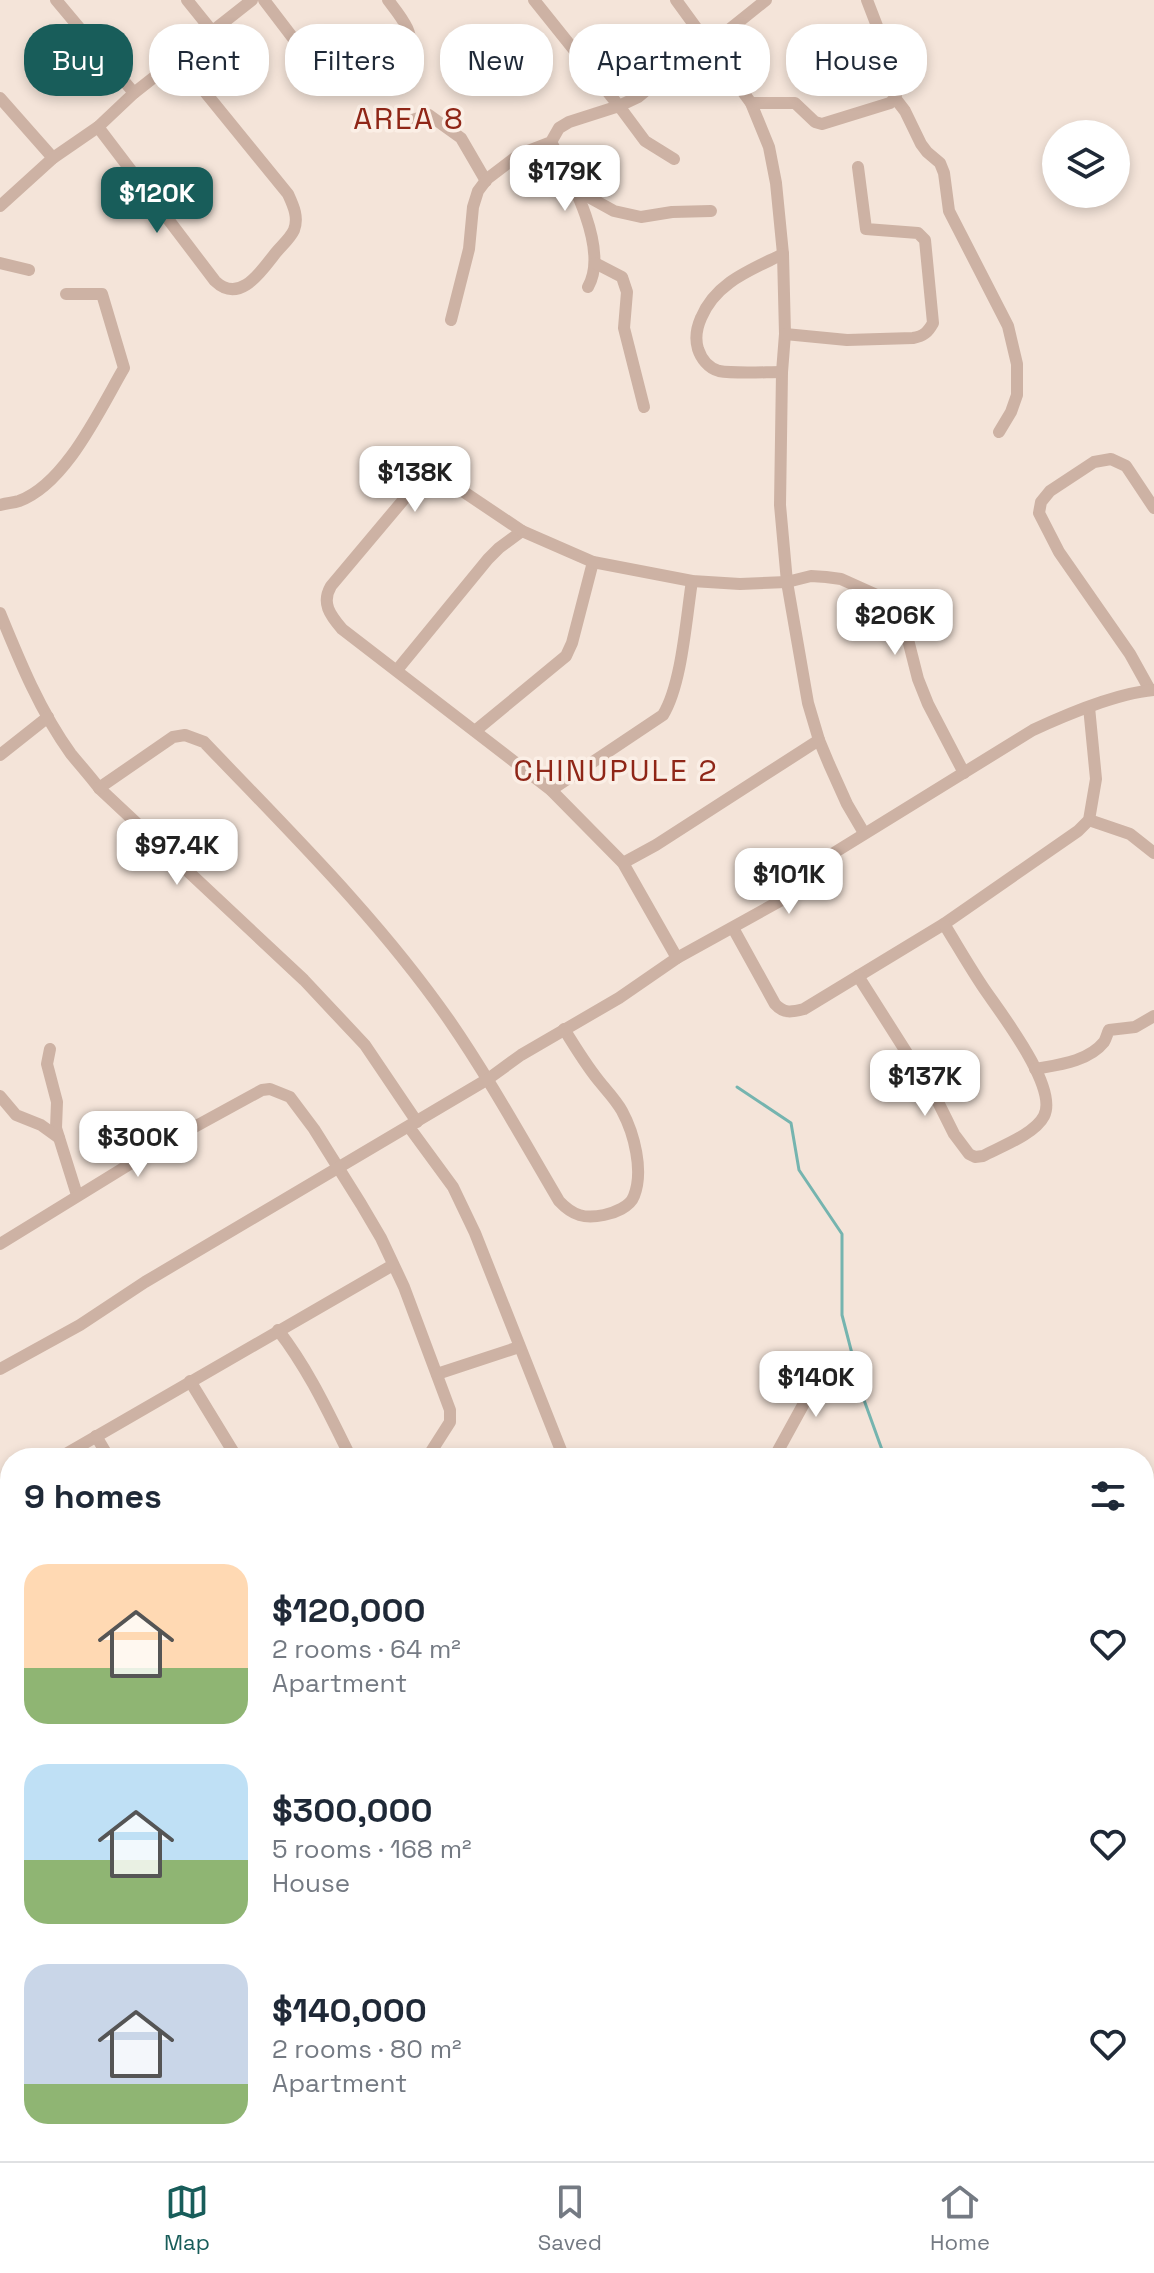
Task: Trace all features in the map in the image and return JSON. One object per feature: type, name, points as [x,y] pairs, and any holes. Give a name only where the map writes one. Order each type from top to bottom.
[{"type":"street","points":[[56,0],[134,93]]},
{"type":"street","points":[[187,0],[206,24]]},
{"type":"street","points":[[221,24],[252,0]]},
{"type":"street","points":[[264,0],[325,80],[341,89],[361,84],[409,54],[412,46],[410,34],[388,0]]},
{"type":"street","points":[[676,0],[694,24]]},
{"type":"street","points":[[733,24],[766,0]]},
{"type":"street","points":[[751,103],[795,103],[815,122],[822,124],[890,103],[897,91],[887,52],[867,0]]},
{"type":"street","points":[[537,1],[645,141],[674,159]]},
{"type":"street","points":[[0,206],[53,158],[98,127],[149,82]]},
{"type":"street","points":[[98,127],[215,281],[221,287],[243,288],[254,280],[293,231],[296,211],[288,194],[208,96]]},
{"type":"street","points":[[451,320],[469,249],[473,207],[478,191],[486,181],[497,169],[520,154],[551,142],[559,128],[569,122],[639,96]]},
{"type":"street","points":[[746,96],[771,159],[783,254],[785,334],[780,505],[787,582],[808,703],[819,740],[847,804],[864,833]]},
{"type":"street","points":[[0,98],[53,158]]},
{"type":"street","points":[[895,98],[921,144],[940,163],[949,211],[1008,326],[1017,364],[1017,395],[999,432]]},
{"type":"street","points":[[395,125],[429,115],[461,138],[486,181]]},
{"type":"street","points":[[551,142],[576,190],[589,229],[595,263],[594,278],[588,287]]},
{"type":"street","points":[[785,334],[847,340],[913,338],[928,332],[933,323],[925,240],[918,233],[866,229],[858,167]]},
{"type":"street","points":[[576,190],[614,211],[641,217],[711,211]]},
{"type":"street","points":[[782,372],[718,371],[702,358],[697,341],[698,324],[706,305],[716,293],[728,282],[783,254]]},
{"type":"street","points":[[0,263],[29,270]]},
{"type":"street","points":[[595,263],[622,277],[627,292],[624,328],[644,407]]},
{"type":"street","points":[[0,505],[20,500],[49,482],[81,443],[124,368],[102,294],[66,294]]},
{"type":"street","points":[[0,1369],[80,1325],[145,1282],[488,1079],[521,1055],[619,998],[677,958],[789,896],[824,859],[1033,730],[1064,715],[1152,690],[1059,552],[1039,513],[1041,502],[1050,491],[1094,462],[1111,459],[1126,466],[1154,508]]},
{"type":"street","points":[[677,958],[623,863],[551,790],[342,629],[329,611],[326,602],[331,586],[410,492],[429,482],[452,484],[522,531],[593,562],[692,581],[740,584],[787,582],[811,576],[841,579],[881,597],[894,607],[903,620],[918,679],[964,773]]},
{"type":"street","points":[[397,670],[478,570],[499,548],[522,531]]},
{"type":"street","points":[[475,731],[566,656],[593,562]]},
{"type":"street","points":[[551,790],[663,715],[671,702],[677,677],[692,581]]},
{"type":"street","points":[[0,613],[48,717],[99,788],[304,980],[365,1045],[458,1199],[475,1233],[560,1448]]},
{"type":"street","points":[[733,928],[780,1009],[787,1012],[804,1009],[944,924],[1078,831],[1089,820],[1096,779],[1089,707]]},
{"type":"street","points":[[0,755],[48,717]]},
{"type":"street","points":[[99,788],[173,737],[185,735],[204,742],[381,931],[448,1018],[488,1079],[559,1201],[567,1210],[588,1218],[611,1214],[634,1197],[637,1180],[635,1149],[617,1102],[597,1079],[564,1029]]},
{"type":"street","points":[[623,863],[819,740]]},
{"type":"street","points":[[1089,820],[1130,834],[1154,853]]},
{"type":"street","points":[[858,976],[969,1154],[983,1156],[1013,1140],[1040,1122],[1046,1113],[1047,1102],[1042,1083],[1007,1020],[944,924]]},
{"type":"street","points":[[1035,1069],[1066,1063],[1086,1055],[1104,1042],[1109,1030],[1135,1027],[1154,1016]]},
{"type":"street","points":[[50,1049],[47,1064],[57,1102],[56,1128],[77,1195]]},
{"type":"street","points":[[0,1244],[156,1148],[262,1090],[270,1089],[290,1097],[339,1168],[381,1238],[404,1287],[451,1416],[434,1448]]},
{"type":"street","points":[[0,1096],[16,1115],[41,1125],[59,1138]]},
{"type":"street","points":[[76,1448],[393,1265]]},
{"type":"street","points":[[278,1330],[305,1369],[346,1448]]},
{"type":"street","points":[[437,1374],[519,1347]]},
{"type":"street","points":[[779,1448],[818,1372],[838,1361]]},
{"type":"street","points":[[190,1381],[231,1448]]},
{"type":"street","points":[[96,1436],[103,1448]]},
{"type":"waterway","points":[[737,1087],[791,1123],[799,1170],[842,1234],[842,1315],[864,1400],[881,1448]]},
{"type":"district","name":"AREA 8","points":[[409,118]]},
{"type":"district","name":"CHINUPULE 2","points":[[616,770]]}]
